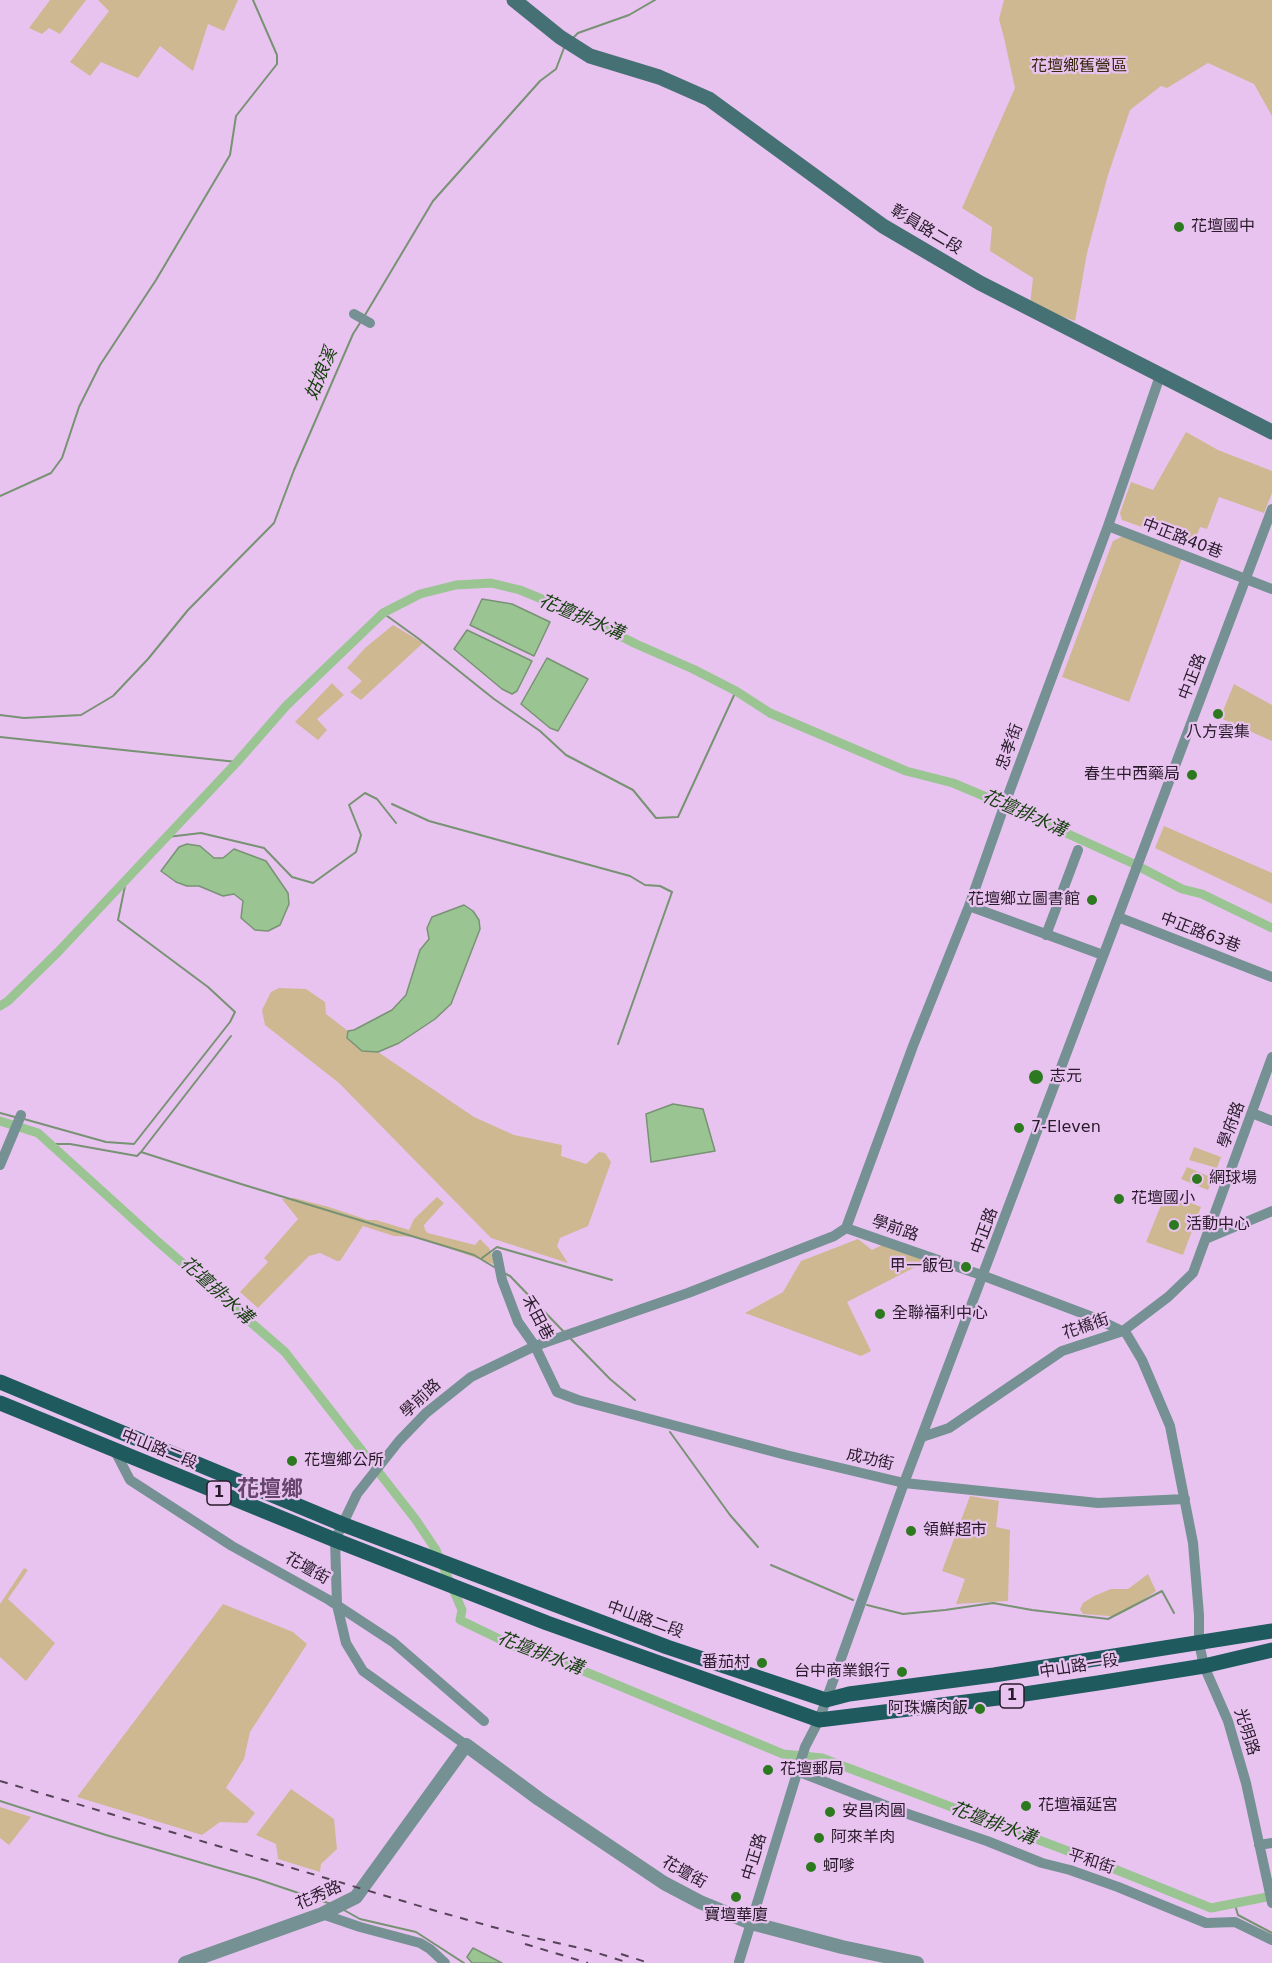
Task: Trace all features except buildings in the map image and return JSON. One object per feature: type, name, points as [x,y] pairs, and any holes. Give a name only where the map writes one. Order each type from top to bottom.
[{"type":"main road","name":"彰員路二段","points":[[514,0],[590,56],[659,77],[709,99],[883,226],[1001,295],[1272,432]]},
{"type":"main road","name":"中山路二段","points":[[0,1382],[342,1524],[667,1647],[826,1700]]},
{"type":"main road","name":"中山路二段","points":[[0,1403],[438,1581],[819,1720]]},
{"type":"main road","name":"中山路一段","points":[[826,1700],[849,1694],[994,1675],[1272,1631]]},
{"type":"main road","name":"中山路一段","points":[[819,1720],[998,1698],[1204,1666],[1272,1650]]},
{"type":"street","points":[[354,314],[370,323]]},
{"type":"street","name":"忠孝街","points":[[846,1228],[905,1068],[969,906],[1108,526],[1160,376]]},
{"type":"street","name":"中正路","points":[[739,1962],[805,1747],[819,1720],[904,1483],[1272,509]]},
{"type":"street","name":"中正路40巷","points":[[1108,526],[1272,590]]},
{"type":"street","points":[[1046,935],[1078,850]]},
{"type":"street","points":[[969,906],[1103,955]]},
{"type":"street","name":"中正路63巷","points":[[1118,917],[1272,977]]},
{"type":"street","name":"學府路","points":[[1208,1238],[1272,1057]]},
{"type":"street","points":[[1252,1113],[1272,1121]]},
{"type":"street","points":[[0,1165],[21,1115]]},
{"type":"street","points":[[1208,1238],[1272,1211]]},
{"type":"street","name":"學前路","points":[[342,1524],[357,1494],[382,1462],[426,1413],[471,1377],[535,1346],[688,1293],[834,1236],[846,1228],[984,1276],[1123,1330]]},
{"type":"street","name":"花橋街","points":[[922,1437],[949,1428],[1062,1351],[1123,1330],[1193,1274],[1208,1238]]},
{"type":"street","name":"禾田巷","points":[[497,1255],[502,1281],[518,1322],[535,1346],[557,1392]]},
{"type":"street","points":[[1123,1330],[1142,1360],[1170,1426],[1196,1565],[1199,1643]]},
{"type":"street","name":"成功街","points":[[557,1392],[668,1425],[904,1483],[1098,1503],[1185,1499]]},
{"type":"street","name":"花壇街","points":[[115,1451],[130,1480],[232,1546],[337,1605],[393,1642],[483,1720]]},
{"type":"street","points":[[342,1524],[335,1540],[337,1605],[346,1643],[363,1671],[466,1745]]},
{"type":"street","name":"光明路","points":[[1199,1643],[1204,1666],[1228,1721],[1246,1783],[1272,1903]]},
{"type":"street","name":"花壇街","points":[[466,1745],[539,1799],[664,1883],[700,1902],[751,1923],[842,1947],[917,1963]]},
{"type":"street","name":"花秀路","points":[[185,1963],[322,1914],[356,1897],[466,1745]]},
{"type":"street","name":"平和街","points":[[799,1766],[1032,1859],[1118,1887],[1206,1923],[1235,1922],[1272,1940]]},
{"type":"street","points":[[1259,1845],[1272,1843]]},
{"type":"street","points":[[322,1914],[420,1943],[445,1963]]},
{"type":"green space","points":[[50,0],[86,0],[60,34],[49,28],[42,34],[29,28]]},
{"type":"green space","points":[[98,0],[238,0],[224,31],[208,24],[193,71],[160,46],[138,78],[101,62],[90,76],[70,62],[109,11]]},
{"type":"green space","name":"花壇鄉舊營區","points":[[1004,0],[1272,0],[1272,116],[1254,84],[1208,63],[1167,88],[1161,86],[1130,110],[1108,175],[1087,253],[1075,321],[1030,305],[1033,278],[990,251],[992,227],[962,208],[1015,88],[999,19]]},
{"type":"green space","points":[[1186,432],[1218,450],[1272,471],[1272,493],[1264,513],[1219,497],[1207,529],[1200,527],[1193,545],[1122,520],[1120,513],[1131,482],[1153,490]]},
{"type":"green space","points":[[1125,535],[1182,558],[1129,702],[1062,677],[1113,541]]},
{"type":"green space","points":[[393,625],[423,643],[361,700],[350,692],[362,681],[347,668],[365,648]]},
{"type":"green space","points":[[332,683],[344,695],[317,719],[327,730],[318,740],[295,722]]},
{"type":"green space","points":[[1234,684],[1272,705],[1272,741],[1220,718]]},
{"type":"green space","points":[[1164,826],[1272,873],[1272,904],[1155,848]]},
{"type":"green space","points":[[279,988],[306,989],[325,1002],[326,1014],[348,1031],[347,1038],[362,1051],[378,1052],[474,1117],[514,1135],[562,1145],[561,1156],[586,1164],[599,1152],[605,1153],[611,1162],[588,1226],[560,1238],[557,1246],[568,1263],[491,1238],[339,1083],[265,1025],[262,1010],[271,992]]},
{"type":"green space","name":"網球場","points":[[1194,1147],[1221,1157],[1217,1168],[1189,1160]]},
{"type":"green space","name":"網球場","points":[[1187,1167],[1213,1178],[1208,1190],[1181,1179]]},
{"type":"green space","name":"活動中心","points":[[1166,1193],[1201,1207],[1183,1255],[1146,1242]]},
{"type":"green space","points":[[437,1197],[444,1203],[424,1225],[425,1230],[428,1233],[475,1245],[480,1239],[489,1248],[496,1265],[418,1237],[394,1236],[363,1226],[340,1261],[320,1253],[309,1256],[258,1308],[240,1292],[268,1262],[264,1258],[298,1219],[282,1199],[294,1198],[409,1230],[414,1219]]},
{"type":"green space","points":[[858,1239],[872,1250],[884,1244],[929,1260],[847,1302],[871,1351],[861,1356],[745,1313],[783,1292],[801,1261]]},
{"type":"green space","points":[[970,1496],[999,1501],[996,1527],[1010,1530],[1008,1601],[956,1604],[965,1579],[942,1571]]},
{"type":"green space","points":[[24,1568],[28,1570],[8,1599],[55,1643],[26,1681],[0,1657],[0,1604]]},
{"type":"green space","points":[[1148,1574],[1156,1591],[1130,1609],[1116,1616],[1109,1616],[1083,1614],[1080,1609],[1083,1603],[1094,1596],[1111,1589],[1128,1589]]},
{"type":"green space","points":[[223,1604],[293,1632],[307,1644],[250,1732],[244,1759],[226,1788],[255,1813],[247,1823],[220,1822],[202,1835],[77,1797]]},
{"type":"green space","points":[[291,1789],[334,1819],[337,1849],[321,1864],[320,1872],[278,1859],[276,1844],[256,1835]]},
{"type":"green space","points":[[0,1807],[31,1817],[9,1845],[0,1838]]},
{"type":"shaded area","points":[[482,599],[512,604],[550,622],[534,656],[470,625]]},
{"type":"shaded area","points":[[467,630],[532,661],[517,691],[512,694],[502,689],[454,649]]},
{"type":"shaded area","points":[[547,658],[588,679],[558,731],[550,728],[521,704]]},
{"type":"shaded area","points":[[187,844],[200,846],[214,858],[223,858],[234,849],[266,861],[288,893],[289,904],[280,925],[268,931],[255,930],[241,918],[243,901],[234,894],[223,896],[199,886],[187,886],[176,882],[161,871],[179,847]]},
{"type":"shaded area","points":[[464,905],[473,911],[479,920],[480,929],[451,1004],[435,1019],[399,1043],[378,1052],[362,1051],[347,1038],[348,1031],[392,1010],[406,995],[420,950],[429,939],[427,928],[432,917]]},
{"type":"shaded area","points":[[673,1104],[703,1109],[715,1151],[651,1162],[646,1114]]},
{"type":"shaded area","points":[[473,1948],[502,1963],[472,1963],[467,1957]]},
{"type":"waterway","points":[[0,496],[51,473],[62,458],[79,407],[100,365],[156,280],[230,155],[236,116],[277,64],[277,55],[253,0]]},
{"type":"waterway","name":"姑娘溪","points":[[574,37],[578,33],[629,15],[655,0]]},
{"type":"waterway","name":"姑娘溪","points":[[365,315],[433,201],[540,81],[556,69],[564,48]]},
{"type":"waterway","name":"姑娘溪","points":[[0,715],[24,718],[81,715],[113,696],[148,659],[188,610],[274,523],[294,470],[353,334],[360,323]]},
{"type":"waterway","name":"花壇排水溝","points":[[0,1006],[58,952],[237,762],[286,706],[383,613],[420,594],[456,585],[491,583],[520,590],[571,611],[736,691],[770,713],[906,771],[953,783],[998,802],[1132,863],[1182,889],[1202,894],[1272,928]]},
{"type":"waterway","points":[[383,613],[494,699],[540,731],[566,755],[633,790],[656,818],[678,817],[736,691]]},
{"type":"waterway","points":[[0,737],[237,762]]},
{"type":"waterway","points":[[167,837],[201,833],[264,848],[292,877],[313,883],[356,852],[361,835],[349,805],[365,793],[377,799],[396,823]]},
{"type":"waterway","points":[[392,804],[429,821],[630,876],[645,885],[660,886],[672,892],[618,1044]]},
{"type":"waterway","points":[[24,1119],[106,1142],[134,1144],[230,1022],[235,1012],[208,987],[118,920],[126,881]]},
{"type":"waterway","points":[[141,1152],[231,1036]]},
{"type":"waterway","points":[[0,1113],[15,1117]]},
{"type":"waterway","name":"花壇排水溝","points":[[0,1121],[38,1133],[285,1352],[416,1520],[436,1550],[462,1610],[460,1620],[520,1649],[562,1662],[783,1754],[822,1758],[1097,1862],[1211,1908],[1272,1896]]},
{"type":"waterway","points":[[50,1144],[70,1144],[137,1156],[141,1152],[474,1255],[494,1267]]},
{"type":"waterway","points":[[482,1258],[497,1247],[612,1280]]},
{"type":"waterway","points":[[504,1273],[510,1276],[564,1332]]},
{"type":"waterway","points":[[570,1338],[610,1379],[635,1400]]},
{"type":"waterway","points":[[670,1432],[730,1515],[758,1547]]},
{"type":"waterway","points":[[771,1565],[853,1600]]},
{"type":"waterway","points":[[867,1605],[903,1614],[993,1603],[1108,1619],[1162,1591],[1174,1613]]},
{"type":"waterway","points":[[0,1801],[257,1879],[331,1904]]},
{"type":"waterway","points":[[1235,1905],[1238,1915],[1272,1933]]},
{"type":"waterway","points":[[342,1909],[360,1919],[416,1932],[464,1963]]},
{"type":"railway","points":[[0,1781],[443,1913],[518,1934],[588,1950],[629,1963]]},
{"type":"railway","points":[[525,1944],[588,1963]]},
{"type":"railway","points":[[621,1954],[649,1963]]},
{"type":"place","name":"花壇國中","points":[[1179,227]]},
{"type":"place","name":"八方雲集","points":[[1218,714]]},
{"type":"place","name":"春生中西藥局","points":[[1192,775]]},
{"type":"place","name":"花壇鄉立圖書館","points":[[1092,900]]},
{"type":"place","name":"志元","points":[[1036,1077]]},
{"type":"place","name":"7-Eleven","points":[[1019,1128]]},
{"type":"place","name":"網球場","points":[[1197,1179]]},
{"type":"place","name":"花壇國小","points":[[1119,1199]]},
{"type":"place","name":"活動中心","points":[[1174,1225]]},
{"type":"place","name":"甲一飯包","points":[[966,1267]]},
{"type":"place","name":"全聯福利中心","points":[[880,1314]]},
{"type":"place","name":"花壇鄉公所","points":[[292,1461]]},
{"type":"place","name":"領鮮超市","points":[[911,1531]]},
{"type":"place","name":"番茄村","points":[[762,1663]]},
{"type":"place","name":"台中商業銀行","points":[[902,1672]]},
{"type":"place","name":"阿珠爌肉飯","points":[[980,1709]]},
{"type":"place","name":"花壇郵局","points":[[768,1770]]},
{"type":"place","name":"花壇福延宮","points":[[1026,1806]]},
{"type":"place","name":"安昌肉圓","points":[[830,1812]]},
{"type":"place","name":"阿來羊肉","points":[[819,1838]]},
{"type":"place","name":"蚵嗲","points":[[811,1867]]},
{"type":"place","name":"寶壇華廈","points":[[736,1897]]},
{"type":"district","name":"花壇鄉","points":[[270,1490]]}]
